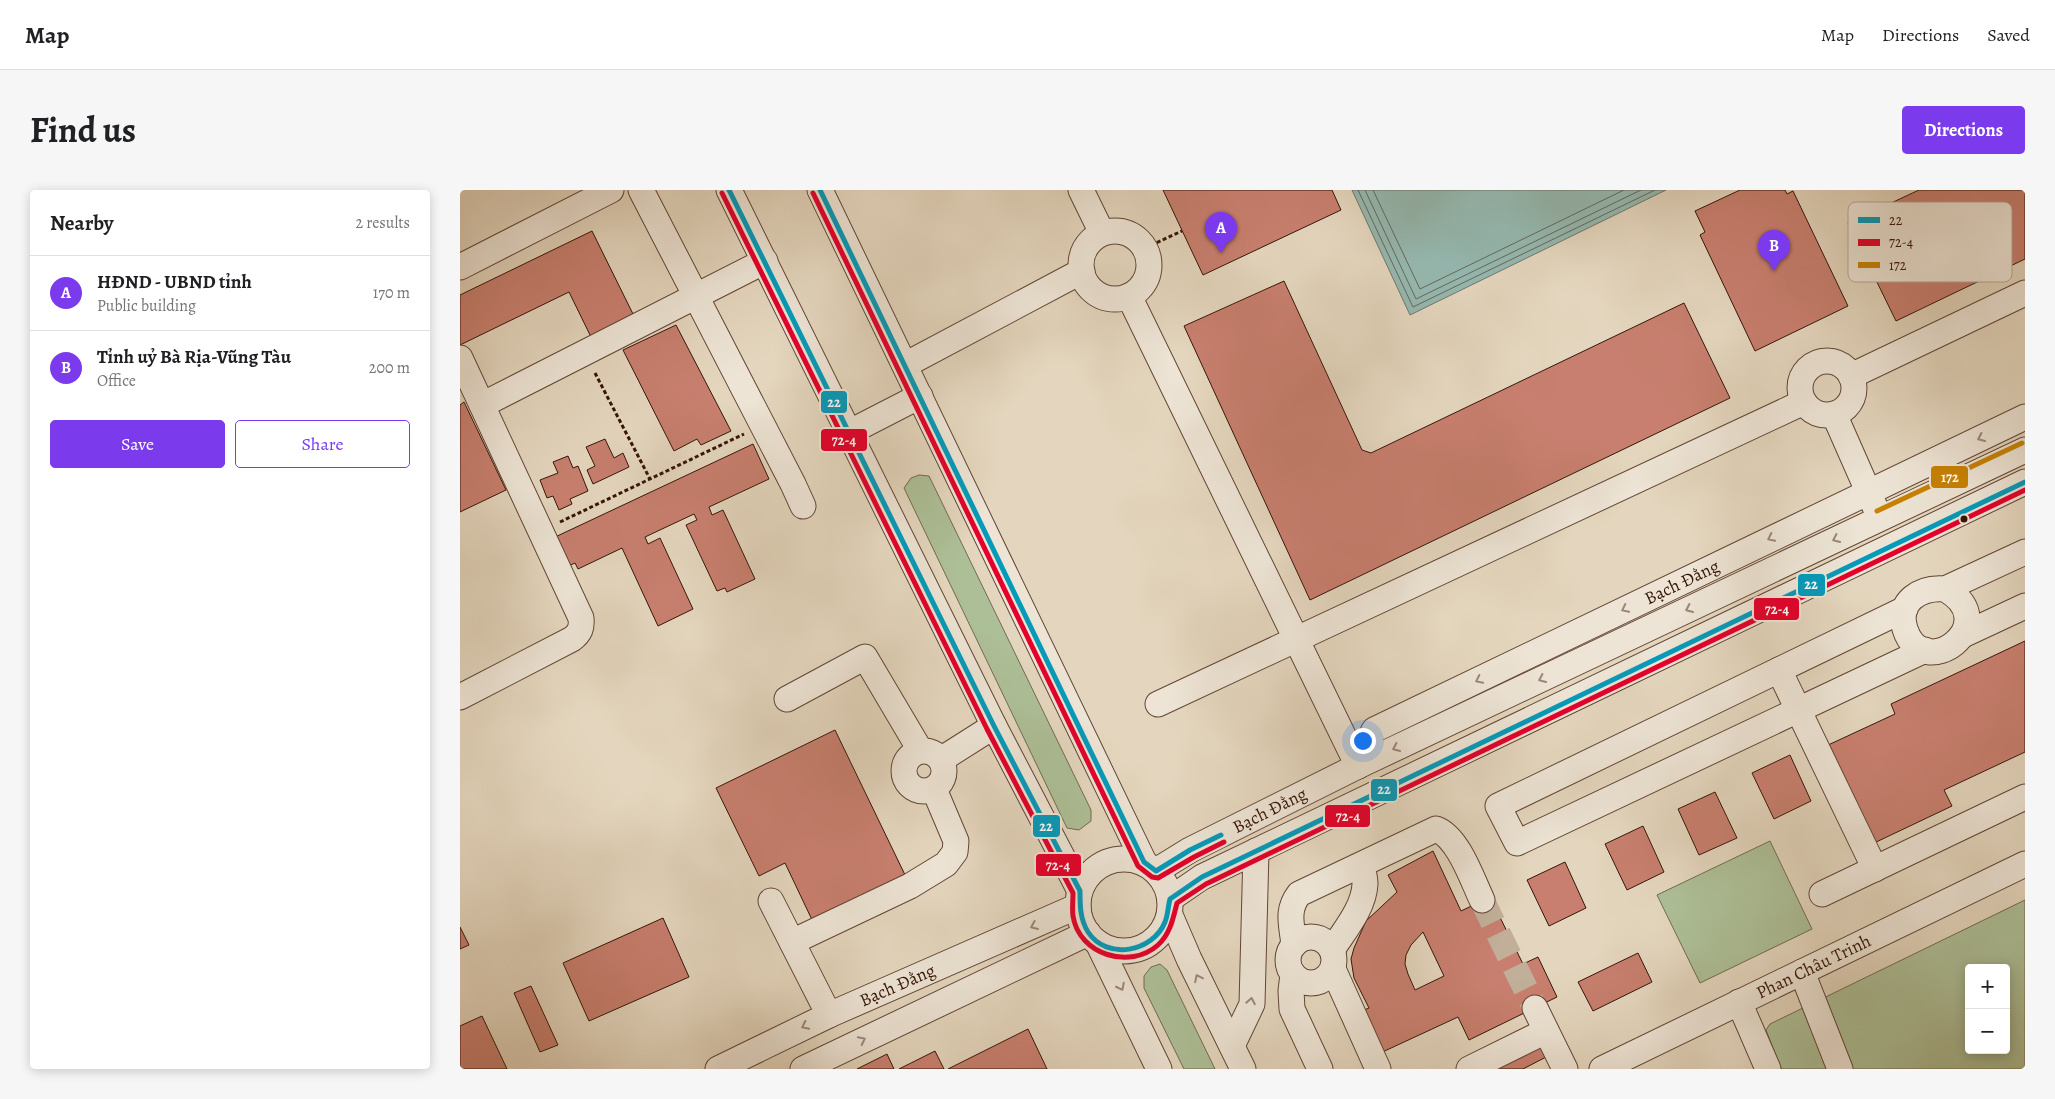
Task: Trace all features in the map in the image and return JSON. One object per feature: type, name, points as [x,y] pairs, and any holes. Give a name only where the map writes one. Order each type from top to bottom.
[{"type":"street","points":[[460,267],[611,190]]},
{"type":"street","points":[[641,190],[794,484],[803,506]]},
{"type":"street","points":[[729,190],[1079,898]]},
{"type":"street","points":[[820,190],[1150,866],[1166,884],[1170,907],[1189,959],[1243,1069]]},
{"type":"street","points":[[1081,190],[1102,233]]},
{"type":"street","points":[[1123,231],[1132,234],[1145,248],[1150,261],[1148,273],[1144,283],[1136,292],[1129,296],[1115,299],[1099,295],[1086,284],[1080,265],[1086,245],[1093,238],[1102,233],[1123,231]]},
{"type":"street","points":[[482,405],[765,262]]},
{"type":"street","points":[[905,365],[1082,271]]},
{"type":"street","points":[[1851,376],[2025,293]]},
{"type":"street","points":[[1129,296],[1358,766]]},
{"type":"street","points":[[460,358],[542,530],[581,618],[582,626],[579,634],[572,639],[460,697]]},
{"type":"street","points":[[1820,362],[1832,362],[1842,366],[1851,376],[1854,387],[1851,398],[1844,408],[1834,414],[1822,415],[1811,410],[1804,402],[1800,390],[1802,378],[1809,368],[1820,362]]},
{"type":"street","points":[[850,432],[920,396]]},
{"type":"street","points":[[1158,704],[1804,402]]},
{"type":"street","points":[[1834,414],[1891,546]]},
{"type":"street","name":"Bạch Đằng","points":[[1358,766],[1374,730],[2025,417]]},
{"type":"street","name":"Bạch Đằng","points":[[1150,866],[1190,850],[1358,766],[2025,450]]},
{"type":"street","name":"Bạch Đằng","points":[[1170,907],[1202,877],[2025,482]]},
{"type":"street","points":[[1945,590],[2025,552]]},
{"type":"street","points":[[1934,588],[1945,590],[1955,595],[1962,603],[1966,613],[1963,635],[1956,644],[1947,649],[1936,652],[1925,650],[1915,645],[1908,637],[1904,626],[1903,615],[1905,609],[1914,596],[1923,590],[1934,588]]},
{"type":"street","points":[[1963,635],[2025,606]]},
{"type":"street","points":[[1905,609],[1498,806],[1518,843],[1925,650]]},
{"type":"street","points":[[787,699],[865,657],[931,755],[944,770],[943,778],[934,789],[924,791],[917,790],[906,779],[905,764],[910,757],[931,755],[994,726]]},
{"type":"street","points":[[1779,670],[1874,869]]},
{"type":"street","points":[[792,942],[910,886],[935,873],[946,864],[955,852],[956,841],[934,789]]},
{"type":"street","points":[[1822,894],[2025,797]]},
{"type":"street","points":[[1320,1069],[1292,1009],[1290,912],[1293,902],[1299,894],[1436,828],[1445,832],[1454,843],[1482,900]]},
{"type":"street","points":[[1232,1046],[1252,1004],[1256,852]]},
{"type":"street","points":[[1150,866],[1129,858],[1113,860],[1099,866],[1087,877],[1079,898],[1080,920],[1093,938],[1159,1069]]},
{"type":"street","name":"Phan Châu Trinh","points":[[1602,1069],[2025,864]]},
{"type":"street","points":[[1292,959],[1299,980],[1314,983],[1329,976],[1332,959],[1363,894],[1365,883],[1362,865]]},
{"type":"street","name":"Bạch Đằng","points":[[718,1069],[1079,898]]},
{"type":"street","points":[[771,901],[829,1015]]},
{"type":"street","points":[[1093,938],[1112,950],[1127,951],[1142,948],[1154,940],[1164,928],[1170,907]]},
{"type":"street","points":[[1292,959],[1308,937],[1324,940],[1378,1069]]},
{"type":"street","name":"Bạch Đằng","points":[[803,1069],[1093,938]]},
{"type":"street","points":[[1253,956],[1292,959]]},
{"type":"street","points":[[1802,972],[1840,1069]]},
{"type":"street","points":[[1739,1002],[1768,1069]]},
{"type":"street","points":[[1535,1008],[1565,1069]]},
{"type":"street","points":[[1469,1069],[1546,1031]]},
{"type":"path","points":[[1145,248],[1182,230]]},
{"type":"path","points":[[584,353],[650,479]]},
{"type":"path","points":[[542,530],[763,426]]},
{"type":"green space","points":[[919,475],[929,476],[1091,810],[1091,821],[1079,830],[1067,828],[904,488],[911,478]]},
{"type":"green space","points":[[1770,841],[1812,929],[1700,983],[1657,895]]},
{"type":"green space","points":[[2025,900],[2025,1069],[1781,1069],[1766,1030],[1770,1024]]},
{"type":"green space","points":[[1160,964],[1167,970],[1215,1069],[1184,1069],[1144,988],[1144,976],[1151,967]]},
{"type":"water","points":[[1352,190],[1666,190],[1410,315]]},
{"type":"building","points":[[1163,190],[1332,190],[1341,210],[1203,275]]},
{"type":"building","points":[[1740,190],[1785,190],[1787,194],[1793,191],[1848,306],[1755,351],[1700,235],[1705,232],[1695,211]]},
{"type":"building","points":[[1919,190],[2025,190],[2025,259],[2012,265],[2012,202],[1893,202]]},
{"type":"building","points":[[592,231],[634,316],[591,337],[569,292],[460,345],[460,295]]},
{"type":"building","points":[[1284,281],[1362,450],[1371,453],[1684,303],[1730,398],[1310,600],[1184,326]]},
{"type":"building","points":[[1877,282],[1977,282],[1896,321]]},
{"type":"building","points":[[676,325],[731,431],[701,445],[697,439],[674,451],[623,350]]},
{"type":"building","points":[[464,402],[506,490],[460,512],[460,405]]},
{"type":"building","points":[[605,439],[614,458],[623,453],[629,467],[593,484],[587,470],[595,466],[586,447]]},
{"type":"building","points":[[753,444],[769,479],[709,507],[712,515],[723,510],[755,579],[727,592],[725,588],[717,591],[686,525],[697,520],[694,514],[645,537],[648,544],[660,538],[693,609],[658,626],[622,548],[578,569],[575,563],[566,567],[553,538]]},
{"type":"building","points":[[568,456],[573,468],[578,466],[588,491],[570,499],[572,504],[559,510],[553,496],[547,498],[540,480],[558,473],[553,462]]},
{"type":"building","points":[[2025,641],[2025,752],[1944,790],[1952,806],[1872,844],[1826,746],[1895,714],[1891,704]]},
{"type":"building","points":[[835,730],[907,879],[814,924],[785,863],[759,876],[716,788]]},
{"type":"building","points":[[1790,755],[1811,801],[1774,819],[1752,773]]},
{"type":"building","points":[[1715,792],[1737,838],[1699,855],[1678,809]]},
{"type":"building","points":[[1643,826],[1664,872],[1627,890],[1605,844]]},
{"type":"building","points":[[1433,851],[1461,911],[1490,897],[1523,964],[1538,957],[1557,997],[1469,1040],[1458,1017],[1376,1055],[1357,1013],[1369,1008],[1354,978],[1351,959],[1366,921],[1397,892],[1388,875]],"holes":[[[1423,932],[1444,976],[1415,990],[1405,964],[1406,955],[1411,945]]]},
{"type":"building","points":[[1565,862],[1586,908],[1549,926],[1527,880]]},
{"type":"building","points":[[663,918],[689,977],[589,1021],[563,963]]},
{"type":"building","points":[[460,927],[469,945],[460,949]]},
{"type":"building","points":[[1638,953],[1652,982],[1593,1011],[1578,982]]},
{"type":"building","points":[[531,986],[558,1045],[540,1052],[514,993]]},
{"type":"building","points":[[482,1016],[507,1069],[460,1069],[460,1026]]},
{"type":"building","points":[[1028,1029],[1047,1069],[948,1069]]},
{"type":"building","points":[[1542,1042],[1548,1056],[1523,1069],[1486,1069]]},
{"type":"building","points":[[935,1051],[944,1069],[899,1069]]},
{"type":"building","points":[[887,1054],[894,1069],[857,1069]]},
{"type":"tunnel","points":[[1482,900],[1535,1008]]},
{"type":"transit line","name":"22","points":[[729,190],[994,726],[1080,891],[1081,912],[1085,927],[1096,941],[1106,947],[1129,949],[1151,940],[1165,922],[1170,899],[1202,877],[2025,482]]},
{"type":"transit line","name":"22","points":[[820,190],[1144,862],[1156,871],[1190,850],[1221,835]]},
{"type":"transit line","name":"72-4","points":[[722,193],[987,729],[1073,893],[1073,916],[1077,929],[1095,949],[1120,957],[1147,953],[1158,945],[1168,931],[1177,903],[1206,884],[2025,490]]},
{"type":"transit line","name":"72-4","points":[[813,193],[1138,866],[1152,877],[1158,878],[1224,842]]},
{"type":"transit line","name":"172","points":[[1877,511],[2022,443]]},
{"type":"place","name":"HĐND - UBND tỉnh","points":[[1221,253]]},
{"type":"place","name":"Tỉnh uỷ Bà Rịa-Vũng Tàu","points":[[1774,271]]}]
